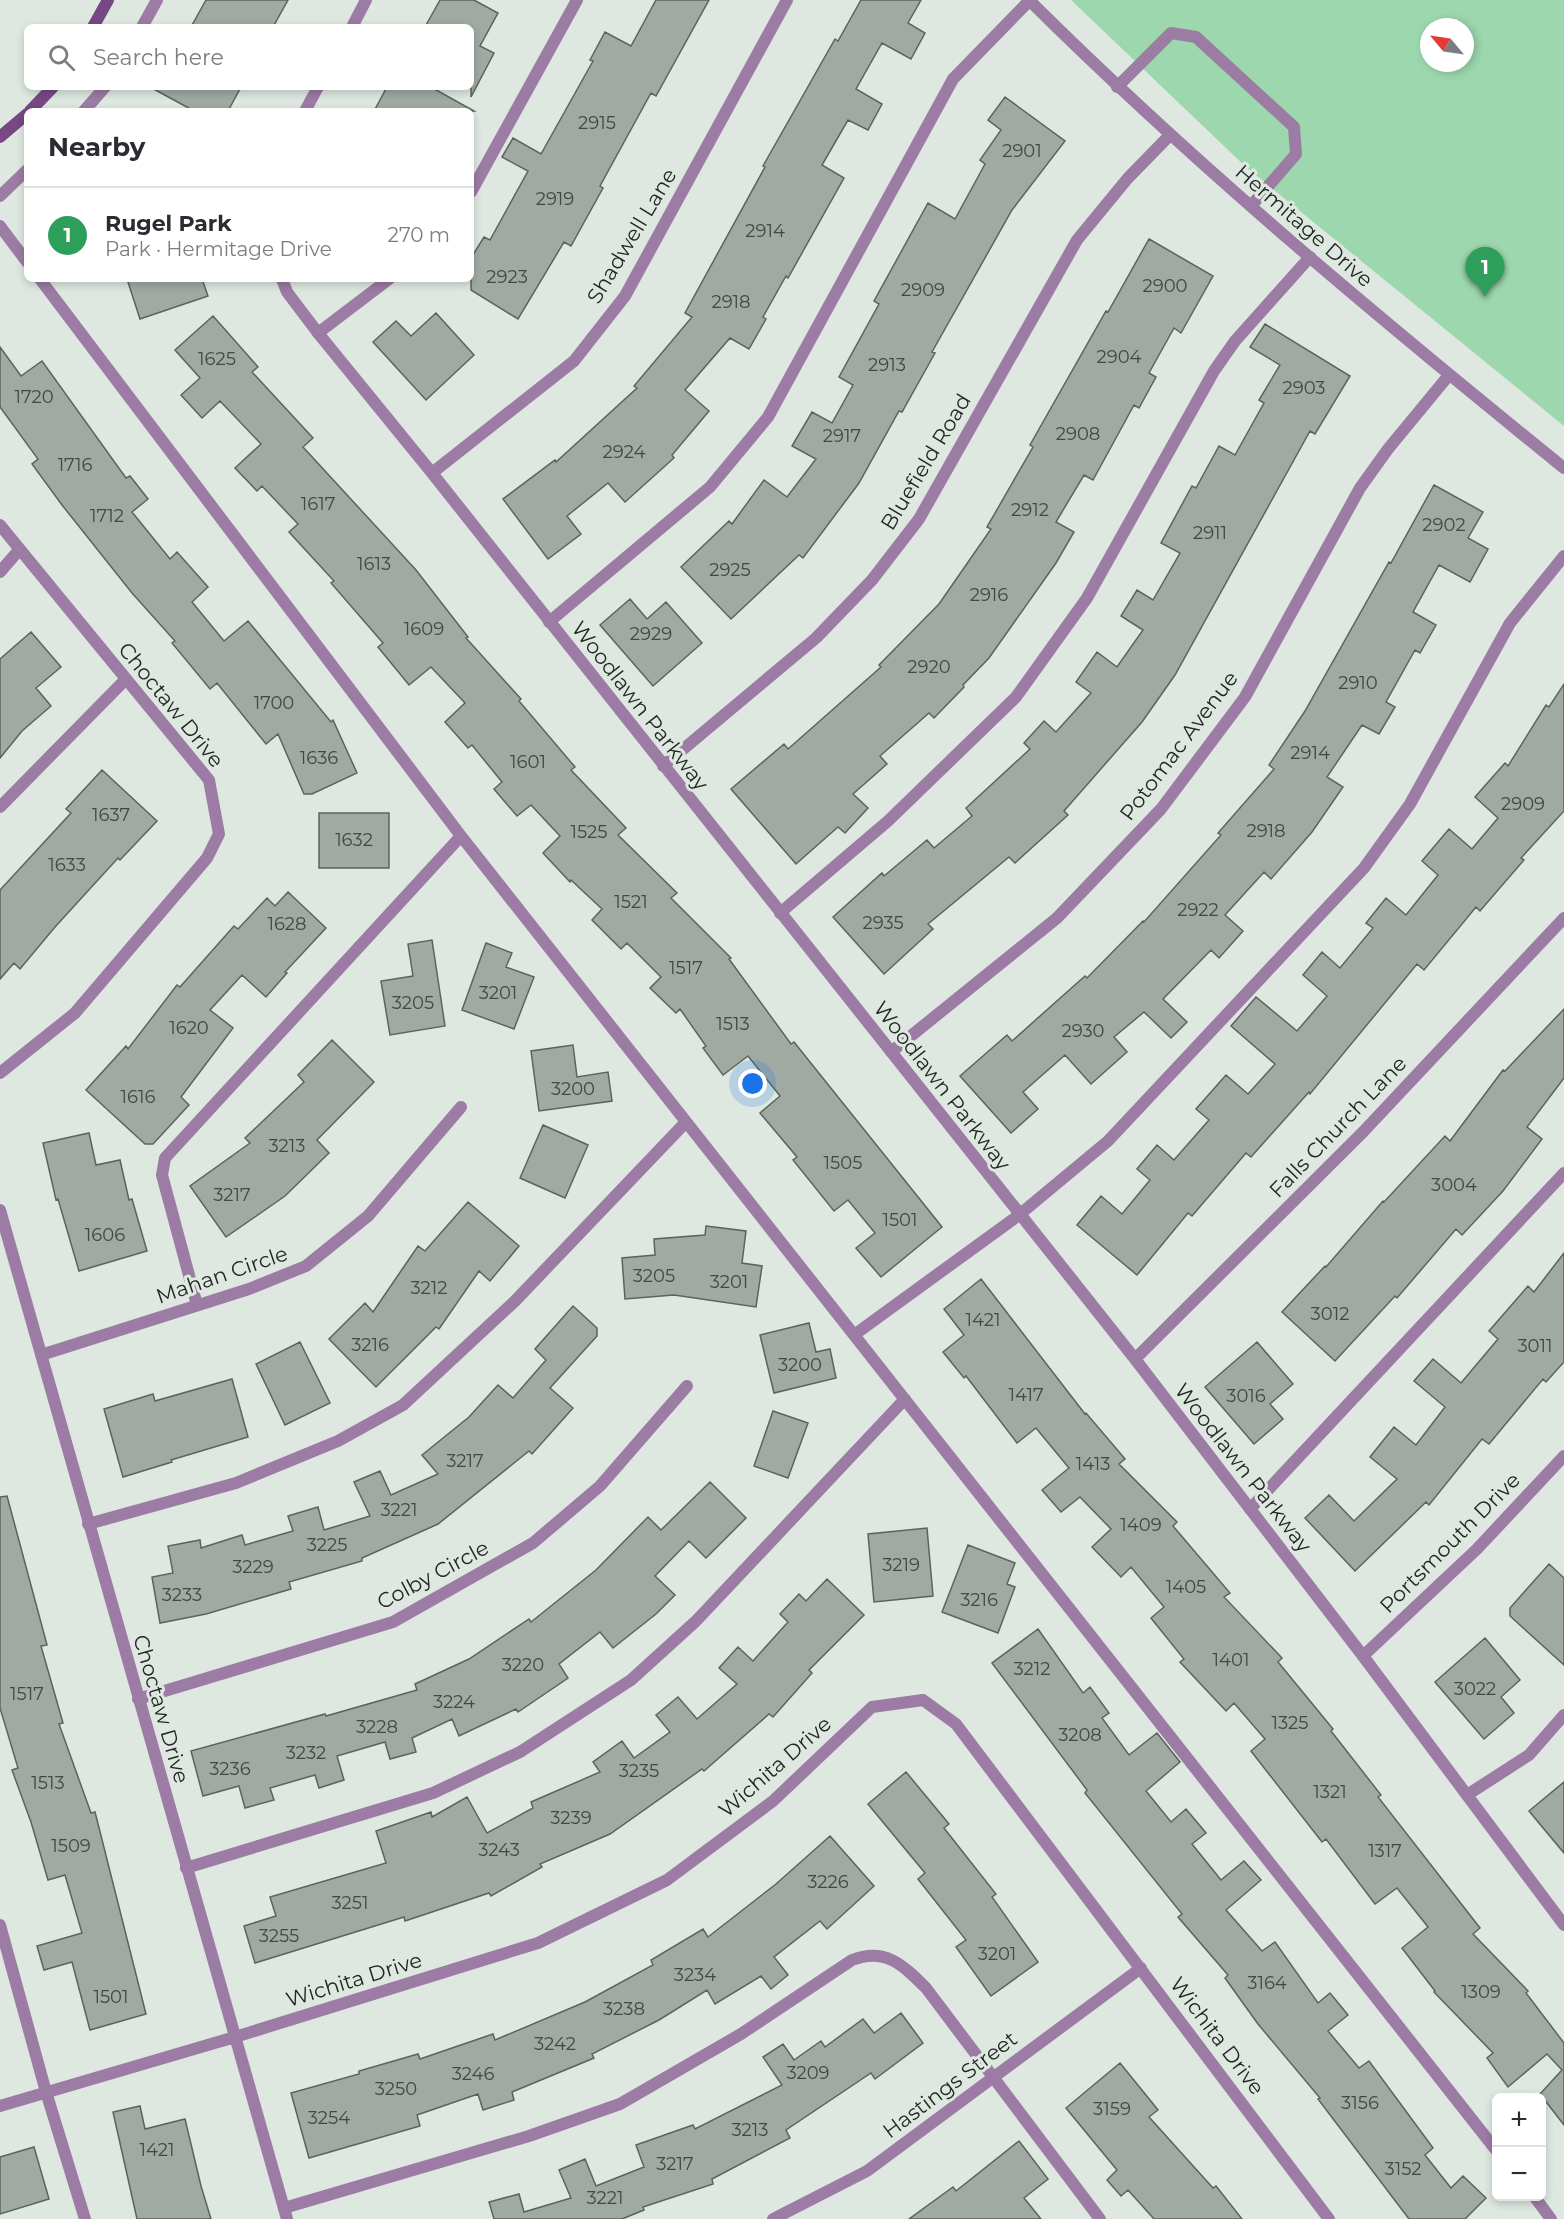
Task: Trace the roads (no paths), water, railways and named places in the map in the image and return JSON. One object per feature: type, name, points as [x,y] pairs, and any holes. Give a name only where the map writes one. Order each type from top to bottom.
[{"type":"street","points":[[95,24],[108,0]]},
{"type":"street","points":[[144,24],[157,0]]},
{"type":"street","points":[[354,24],[366,0]]},
{"type":"street","points":[[474,187],[577,0]]},
{"type":"street","name":"Shadwell Lane","points":[[432,473],[574,361],[625,296],[787,0]]},
{"type":"street","points":[[549,622],[710,487],[768,417],[953,79],[1029,0]]},
{"type":"street","name":"Hermitage Drive","points":[[1029,0],[1118,87],[1251,206],[1449,375],[1564,468]]},
{"type":"street","points":[[1118,87],[1171,33],[1196,37],[1294,127],[1296,154],[1251,206]]},
{"type":"street","points":[[32,108],[50,90]]},
{"type":"street","points":[[87,108],[102,90]]},
{"type":"street","points":[[307,108],[316,90]]},
{"type":"street","points":[[0,138],[24,116]]},
{"type":"street","name":"Bluefield Road","points":[[663,766],[816,638],[872,580],[919,519],[1077,240],[1128,178],[1170,135]]},
{"type":"street","points":[[0,196],[24,173]]},
{"type":"street","points":[[0,226],[24,258]]},
{"type":"street","points":[[780,913],[888,821],[1016,697],[1087,598],[1214,371],[1235,341],[1310,257]]},
{"type":"street","points":[[42,282],[461,836],[1495,2147]]},
{"type":"street","name":"Woodlawn Parkway","points":[[283,282],[287,292],[318,333],[432,473],[1135,1359],[1363,1656],[1564,1925]]},
{"type":"street","points":[[318,333],[385,282]]},
{"type":"street","name":"Potomac Avenue","points":[[891,1052],[1058,918],[1161,809],[1245,696],[1360,488],[1449,375]]},
{"type":"street","name":"Choctaw Drive","points":[[0,525],[209,780],[219,834],[207,858],[75,1013],[0,1073]]},
{"type":"street","points":[[0,572],[19,550]]},
{"type":"street","points":[[854,1335],[1019,1215],[1108,1141],[1364,868],[1410,804],[1510,623],[1564,556]]},
{"type":"street","points":[[0,807],[126,679]]},
{"type":"street","points":[[197,1305],[162,1175],[165,1158],[461,836]]},
{"type":"street","name":"Falls Church Lane","points":[[1135,1359],[1363,1132],[1564,918]]},
{"type":"street","name":"Mahan Circle","points":[[41,1355],[249,1289],[306,1266],[368,1216],[460,1107]]},
{"type":"street","points":[[88,1524],[236,1483],[338,1442],[403,1405],[515,1301],[686,1122]]},
{"type":"street","points":[[1250,1509],[1564,1173]]},
{"type":"street","name":"Choctaw Drive","points":[[0,1210],[285,2213]]},
{"type":"street","name":"Colby Circle","points":[[138,1699],[393,1622],[523,1549],[600,1486],[687,1386]]},
{"type":"street","points":[[186,1868],[432,1793],[520,1752],[631,1680],[696,1621],[904,1399]]},
{"type":"street","name":"Portsmouth Drive","points":[[1363,1656],[1477,1549],[1564,1456]]},
{"type":"street","name":"Wichita Drive","points":[[0,2106],[538,1944],[667,1880],[773,1801],[872,1707],[923,1700],[956,1724],[1329,2219]]},
{"type":"street","points":[[1467,1795],[1529,1755],[1564,1715]]},
{"type":"street","points":[[0,1925],[46,2092],[85,2219]]},
{"type":"street","points":[[285,2213],[529,2136],[620,2104],[741,2034],[852,1960],[865,1955],[885,1956],[906,1968],[926,1988],[1098,2218]]},
{"type":"street","name":"Hastings Street","points":[[773,2219],[867,2170],[1141,1968]]},
{"type":"street","points":[[1537,2201],[1551,2219]]},
{"type":"place","name":"Rugel Park","points":[[1485,297]]}]
